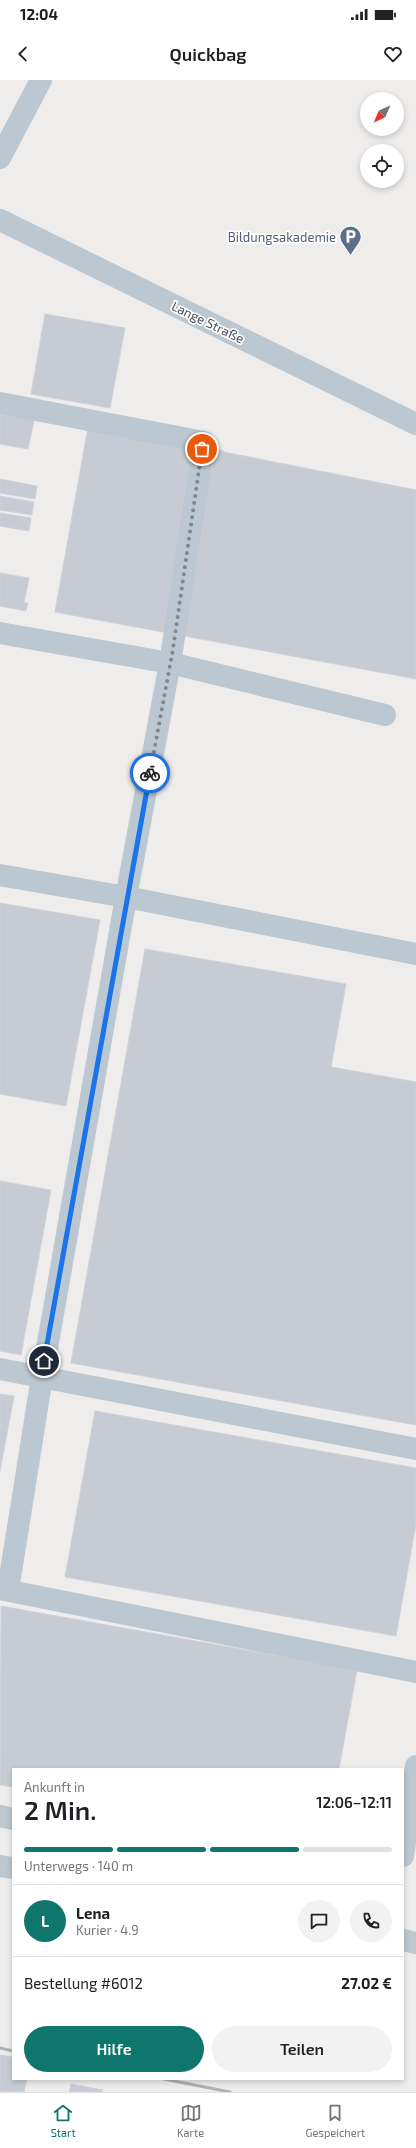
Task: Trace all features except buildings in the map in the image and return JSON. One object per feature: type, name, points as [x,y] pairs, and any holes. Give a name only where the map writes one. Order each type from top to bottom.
[{"type":"street","points":[[0,158],[41,80]]},
{"type":"street","name":"Lange Straße","points":[[0,220],[416,424]]},
{"type":"street","points":[[0,403],[204,442],[170,663],[126,897],[4,1590],[416,1672]]},
{"type":"street","points":[[0,633],[170,663],[385,715]]},
{"type":"street","points":[[0,876],[126,897],[416,954]]},
{"type":"street","points":[[0,1369],[416,1449]]},
{"type":"street","points":[[404,1849],[416,1766]]},
{"type":"street","points":[[0,1816],[12,1819]]},
{"type":"street","points":[[0,1866],[12,1868]]},
{"type":"street","points":[[404,1940],[416,1943]]},
{"type":"railway","points":[[0,2048],[12,2051]]},
{"type":"railway","points":[[169,2080],[230,2092]]},
{"type":"way so far","points":[[150,773],[173,649],[202,449]]},
{"type":"place","name":"Bildungsakademie","points":[[351,256]]},
{"type":"route","points":[[44,1361],[126,897],[150,773]]}]
